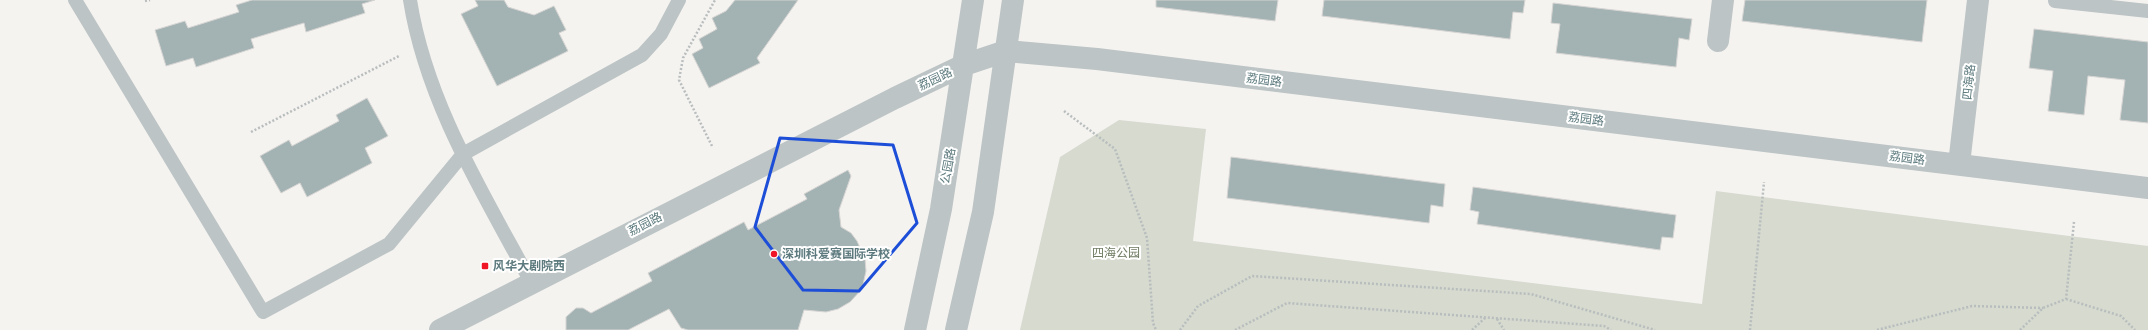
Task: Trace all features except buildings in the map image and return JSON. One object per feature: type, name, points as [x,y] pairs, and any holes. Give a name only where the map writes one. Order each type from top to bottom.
[{"type":"street","name":"公园路","points":[[915,330],[941,209],[973,0]]},
{"type":"street","points":[[956,330],[983,212],[1013,0]]},
{"type":"street","points":[[1718,41],[1723,0]]},
{"type":"street","name":"四海路","points":[[1959,164],[1978,0]]},
{"type":"street","name":"荔园路","points":[[440,330],[531,282],[888,101],[964,65],[1006,51],[1097,59],[2148,188]]},
{"type":"lane","points":[[75,0],[263,312],[390,244],[463,154],[642,56],[661,34],[679,0]]},
{"type":"lane","points":[[410,0],[434,89],[463,154],[531,282]]},
{"type":"lane","points":[[2055,1],[2148,11]]},
{"type":"path","points":[[145,1],[150,0]]},
{"type":"path","points":[[712,146],[679,80],[683,58],[715,0]]},
{"type":"path","points":[[251,132],[421,44]]},
{"type":"path","points":[[1064,111],[1115,149],[1147,238],[1153,323],[1156,330]]},
{"type":"path","points":[[1750,330],[1764,182]]},
{"type":"path","points":[[2066,298],[2074,222]]},
{"type":"path","points":[[1180,330],[1198,306],[1252,276],[1531,294],[1655,330]]},
{"type":"path","points":[[2020,330],[2043,308],[2066,298],[2121,316],[2135,330]]},
{"type":"path","points":[[1235,330],[1287,303],[1604,326],[1611,330]]},
{"type":"path","points":[[1877,330],[1972,306],[2043,308]]},
{"type":"path","points":[[1472,330],[1486,318]]},
{"type":"path","points":[[1497,318],[1504,330]]},
{"type":"highlighted area","points":[[780,138],[893,145],[917,223],[859,291],[803,290],[755,227]]},
{"type":"green space","name":"四海公园","points":[[1119,120],[1206,129],[1193,241],[1702,304],[1716,191],[2148,246],[2148,330],[1020,330],[1060,157]]},
{"type":"place","name":"深圳科爱赛国际学校","points":[[774,254]]},
{"type":"place","name":"风华大剧院西","points":[[485,266]]}]
